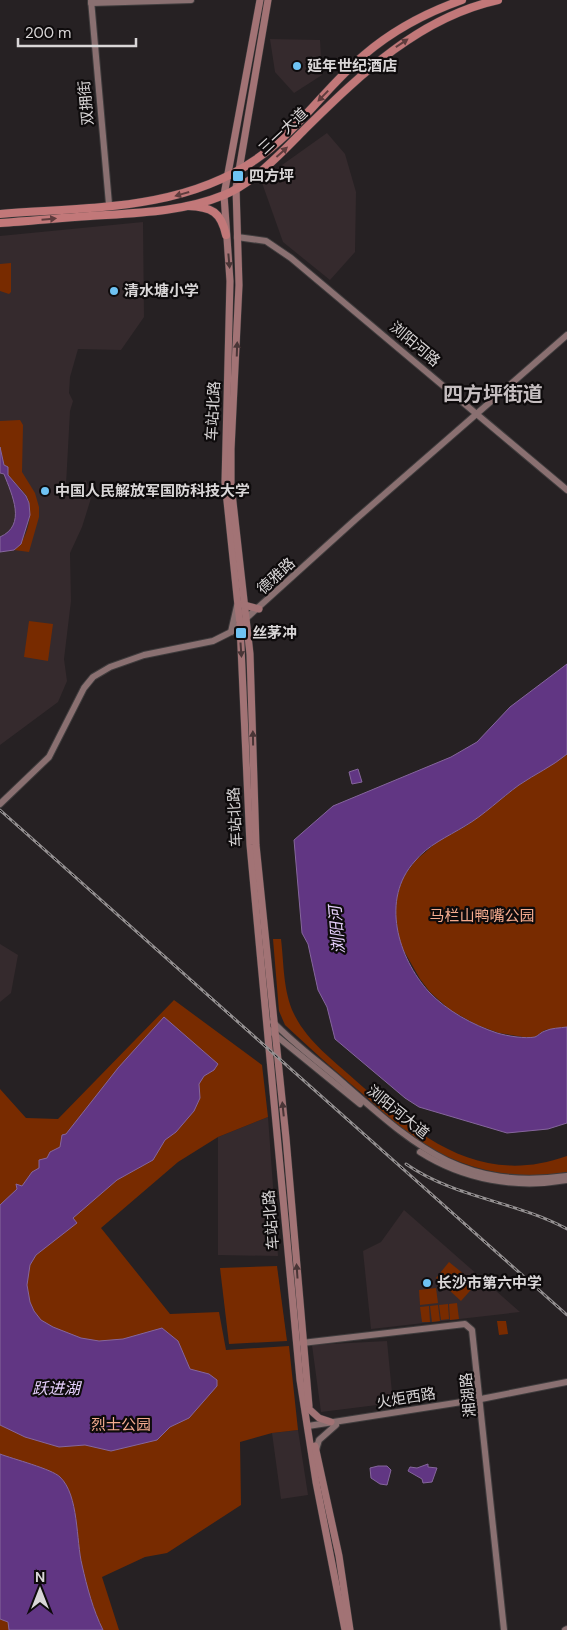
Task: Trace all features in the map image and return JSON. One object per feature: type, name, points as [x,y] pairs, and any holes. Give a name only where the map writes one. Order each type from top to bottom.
[{"type":"highway","name":"三一大道","points":[[0,214],[171,197],[192,192],[228,176],[256,160],[284,137],[364,54],[416,20],[453,2],[462,0]]},
{"type":"highway","name":"三一大道","points":[[0,224],[141,212],[184,205],[224,195],[236,188],[284,150],[350,86],[401,43],[455,14],[498,0]]},
{"type":"highway","points":[[184,205],[212,210],[223,221],[226,235]]},
{"type":"main road","name":"车站北路","points":[[260,0],[224,195],[230,281],[224,460],[252,686],[256,845],[299,1371],[345,1630]]},
{"type":"main road","name":"车站北路","points":[[241,605],[231,484],[239,285],[236,188],[268,0]]},
{"type":"main road","points":[[241,605],[258,609]]},
{"type":"main road","name":"车站北路","points":[[243,625],[250,845],[267,1015],[275,1036],[286,1138],[310,1427],[339,1556],[350,1630]]},
{"type":"main road","points":[[309,1409],[320,1418],[333,1424]]},
{"type":"street","points":[[91,1],[191,0]]},
{"type":"street","name":"双拥街","points":[[91,1],[109,204]]},
{"type":"street","name":"浏阳河路","points":[[237,237],[266,241],[291,258],[567,490]]},
{"type":"street","name":"德雅路","points":[[0,809],[51,759],[87,688],[94,680],[111,670],[145,658],[176,649],[214,644],[243,625],[480,415],[567,335]]},
{"type":"street","points":[[480,415],[567,340]]},
{"type":"street","name":"德雅路","points":[[0,804],[49,756],[84,688],[93,677],[110,667],[144,655],[213,642],[243,625],[356,519],[480,415]]},
{"type":"street","points":[[231,632],[241,605]]},
{"type":"street","name":"浏阳河大道","points":[[272,1026],[406,1138],[434,1156],[474,1172],[496,1176],[540,1180],[567,1176]]},
{"type":"street","name":"浏阳河大道","points":[[275,1036],[337,1084],[405,1142],[432,1160],[475,1177],[495,1181],[521,1184],[567,1180]]},
{"type":"street","name":"湘湖路","points":[[302,1343],[465,1324],[472,1330],[482,1401],[492,1528],[504,1630]]},
{"type":"street","name":"火炬西路","points":[[310,1427],[482,1401],[567,1384]]},
{"type":"street","points":[[316,1450],[319,1440],[333,1424]]},
{"type":"shaded area","points":[[270,39],[320,40],[322,75],[294,93],[275,72]]},
{"type":"shaded area","points":[[327,133],[345,154],[356,192],[355,252],[330,280],[283,242],[261,180]]},
{"type":"shaded area","name":"中国人民解放军国防科技大学","points":[[143,222],[144,317],[121,350],[78,349],[70,377],[69,393],[73,401],[70,411],[66,485],[77,486],[86,480],[92,495],[82,527],[70,553],[71,601],[64,659],[67,681],[58,702],[0,745],[0,236]]},
{"type":"shaded area","points":[[0,944],[18,955],[11,993],[0,1002]]},
{"type":"shaded area","points":[[268,1117],[278,1256],[218,1255],[218,1137]]},
{"type":"shaded area","name":"长沙市第六中学","points":[[404,1210],[520,1312],[371,1329],[363,1251],[381,1242]]},
{"type":"shaded area","points":[[387,1341],[393,1403],[321,1412],[312,1345]]},
{"type":"shaded area","points":[[298,1430],[308,1495],[281,1499],[272,1433]]},
{"type":"green space","points":[[11,263],[11,292],[9,294],[0,291],[0,264]]},
{"type":"green space","points":[[20,420],[23,425],[22,472],[35,493],[39,507],[39,517],[29,552],[14,550],[23,539],[29,524],[29,501],[8,474],[8,467],[4,465],[0,447],[0,421]]},
{"type":"green space","points":[[29,621],[53,624],[48,661],[24,657]]},
{"type":"green space","name":"马栏山鸭嘴公园","points":[[567,754],[567,1027],[545,1030],[535,1037],[499,1033],[477,1025],[450,1010],[430,992],[420,979],[400,944],[396,919],[396,900],[402,879],[415,861],[438,841],[466,826],[519,785]]},
{"type":"green space","points":[[273,939],[281,939],[284,977],[288,996],[299,1024],[329,1057],[402,1120],[426,1137],[451,1151],[477,1161],[505,1165],[535,1164],[567,1156],[567,1172],[527,1176],[507,1174],[468,1165],[431,1149],[395,1123],[285,1025],[279,1011]]},
{"type":"green space","name":"烈士公园","points":[[174,1000],[262,1065],[268,1117],[218,1137],[178,1162],[101,1228],[170,1314],[219,1312],[226,1350],[289,1346],[298,1430],[272,1433],[240,1442],[241,1505],[167,1553],[145,1557],[102,1577],[119,1630],[0,1630],[0,1089],[26,1118],[58,1119]]},
{"type":"green space","points":[[449,1262],[476,1284],[461,1301],[436,1278]]},
{"type":"green space","points":[[277,1266],[287,1341],[229,1344],[220,1268]]},
{"type":"green space","points":[[436,1288],[438,1303],[420,1305],[419,1290]]},
{"type":"green space","points":[[457,1303],[459,1319],[450,1320],[449,1304]]},
{"type":"green space","points":[[448,1304],[449,1319],[441,1320],[439,1305]]},
{"type":"green space","points":[[438,1305],[440,1321],[432,1322],[430,1306]]},
{"type":"green space","points":[[429,1306],[430,1322],[422,1322],[420,1307]]},
{"type":"green space","points":[[497,1321],[506,1321],[508,1334],[499,1335]]},
{"type":"water","points":[[0,447],[4,465],[8,467],[8,475],[26,496],[30,515],[21,544],[14,550],[0,552],[0,537],[8,532],[13,525],[15,509],[11,491],[4,474],[0,473]]},
{"type":"water","name":"浏阳河","points":[[567,664],[567,754],[519,785],[472,822],[426,850],[404,876],[398,893],[396,910],[397,928],[402,946],[418,978],[436,999],[461,1017],[479,1026],[511,1036],[535,1037],[547,1030],[567,1027],[567,1123],[548,1129],[507,1133],[419,1107],[405,1098],[335,1039],[327,1007],[318,990],[308,944],[302,933],[294,840],[333,806],[451,757],[477,742],[510,707]]},
{"type":"water","points":[[358,769],[362,782],[352,784],[349,772]]},
{"type":"water","name":"跃进湖","points":[[164,1017],[218,1064],[214,1070],[204,1076],[199,1084],[200,1098],[194,1111],[176,1132],[165,1140],[153,1160],[117,1180],[73,1218],[77,1223],[36,1255],[30,1265],[27,1285],[30,1302],[41,1320],[81,1338],[99,1341],[123,1339],[162,1328],[178,1341],[190,1369],[209,1374],[217,1380],[217,1386],[189,1418],[170,1427],[157,1440],[111,1451],[85,1445],[59,1447],[25,1437],[0,1425],[0,1205],[17,1189],[16,1184],[22,1186],[32,1172],[39,1168],[39,1160],[47,1158],[50,1152],[60,1147],[62,1135],[66,1134],[118,1068]]},
{"type":"water","points":[[0,1454],[56,1474],[66,1485],[74,1506],[80,1555],[86,1582],[103,1630],[9,1630],[8,1622],[0,1619]]},
{"type":"water","points":[[428,1464],[428,1467],[437,1468],[432,1482],[423,1483],[422,1479],[408,1471],[410,1467],[417,1468]]},
{"type":"water","points":[[387,1466],[391,1470],[387,1485],[380,1484],[371,1478],[370,1468]]},
{"type":"railway","points":[[0,810],[567,1315]]},
{"type":"railway","points":[[406,1164],[445,1185],[527,1212],[567,1229]]},
{"type":"place","name":"延年世纪酒店","points":[[297,66]]},
{"type":"place","name":"四方坪","points":[[238,176]]},
{"type":"place","name":"清水塘小学","points":[[114,291]]},
{"type":"place","name":"中国人民解放军国防科技大学","points":[[45,491]]},
{"type":"place","name":"丝茅冲","points":[[241,633]]},
{"type":"place","name":"长沙市第六中学","points":[[427,1283]]},
{"type":"district","name":"四方坪街道","points":[[493,394]]}]
